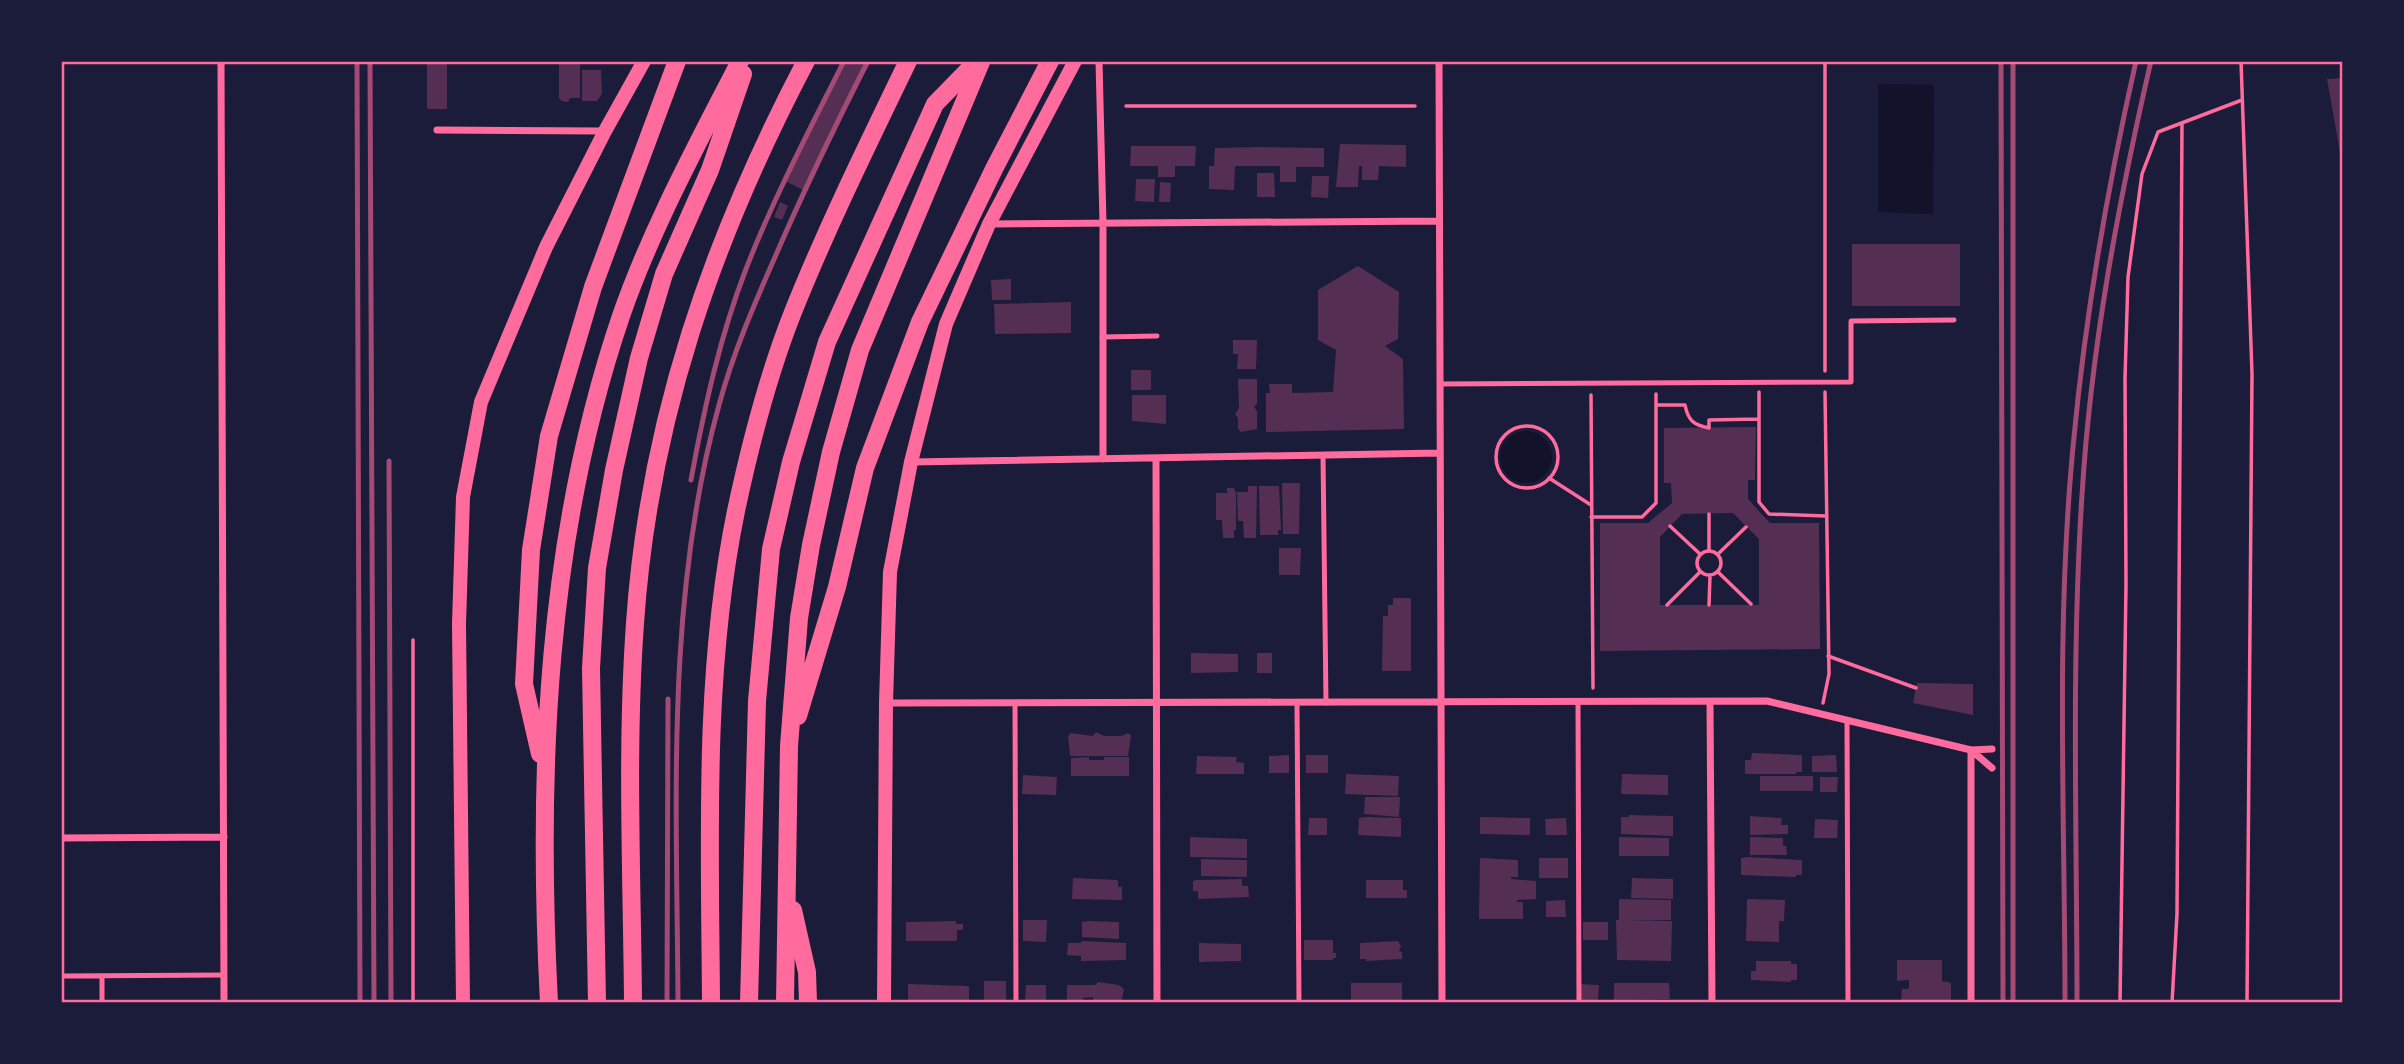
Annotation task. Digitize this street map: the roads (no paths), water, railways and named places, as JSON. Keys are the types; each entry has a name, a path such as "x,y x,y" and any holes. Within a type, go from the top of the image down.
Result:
{"highway":[{"path":"544,770 524,684 531,550 549,436 593,287 677,61"},
{"path":"549,1003 544,770 555,630 569,514 592,410 622,314 663,212 740,61"},
{"path":"597,1003 591,668 597,568 614,470 639,358 664,274 710,170 748,61"},
{"path":"633,1003 631,727 635,622 646,525 663,435 685,344 713,262 747,179 806,61"},
{"path":"710,1003 711,723 721,610 736,511 763,405 792,314 834,217 908,61"},
{"path":"785,1003 789,746 799,618 811,545 831,452 860,350 979,61"},
{"path":"749,1003 757,701 771,549 791,462 827,342 935,104 979,61"},
{"path":"789,746 837,587 865,468 920,322 1050,61"},
{"path":"787,881 807,972 808,1003"},
{"path":"536,1003 546,950"}],"main road":[{"path":"463,1003 459,624 463,497 481,402 546,247 644,61"},
{"path":"884,1003 886,703 890,572 912,462 946,324 989,223 1075,61"}],"street":[{"path":"221,61 224,1003"},
{"path":"1098,61 1103,459"},
{"path":"1439,61 1442,1003"},
{"path":"437,130 605,131"},
{"path":"989,223 1439,221"},
{"path":"912,462 1440,453"},
{"path":"1156,458 1157,1003"},
{"path":"886,703 1767,701 1972,750 1992,748"},
{"path":"1710,702 1712,1003"},
{"path":"1972,750 1992,768"},
{"path":"1971,1003 1972,750"},
{"path":"61,838 224,837"}],"lane":[{"path":"1440,384 1851,382 1851,321 1954,320"},
{"path":"1102,337 1157,336"},
{"path":"1323,455 1326,703"},
{"path":"1297,702 1298,1003"},
{"path":"1578,702 1579,1003"},
{"path":"1016,703 1016,1003"},
{"path":"1847,720 1848,1003"},
{"path":"61,976 224,975"},
{"path":"102,976 102,1003"}],"railway":[{"path":"357,61 360,1003"},
{"path":"370,61 374,1003"},
{"path":"691,480 714,373 737,294 780,189 844,61"},
{"path":"678,1003 678,702 682,627 702,478 719,405 744,330 797,207 868,61"},
{"path":"2001,61 2003,1003"},
{"path":"2013,61 2013,1003"},
{"path":"2065,1003 2062,720 2068,507 2079,389 2092,295 2107,201 2136,61"},
{"path":"2077,1003 2077,622 2086,440 2108,276 2151,61"},
{"path":"389,461 391,1003"},
{"path":"667,1003 668,699"}]}
